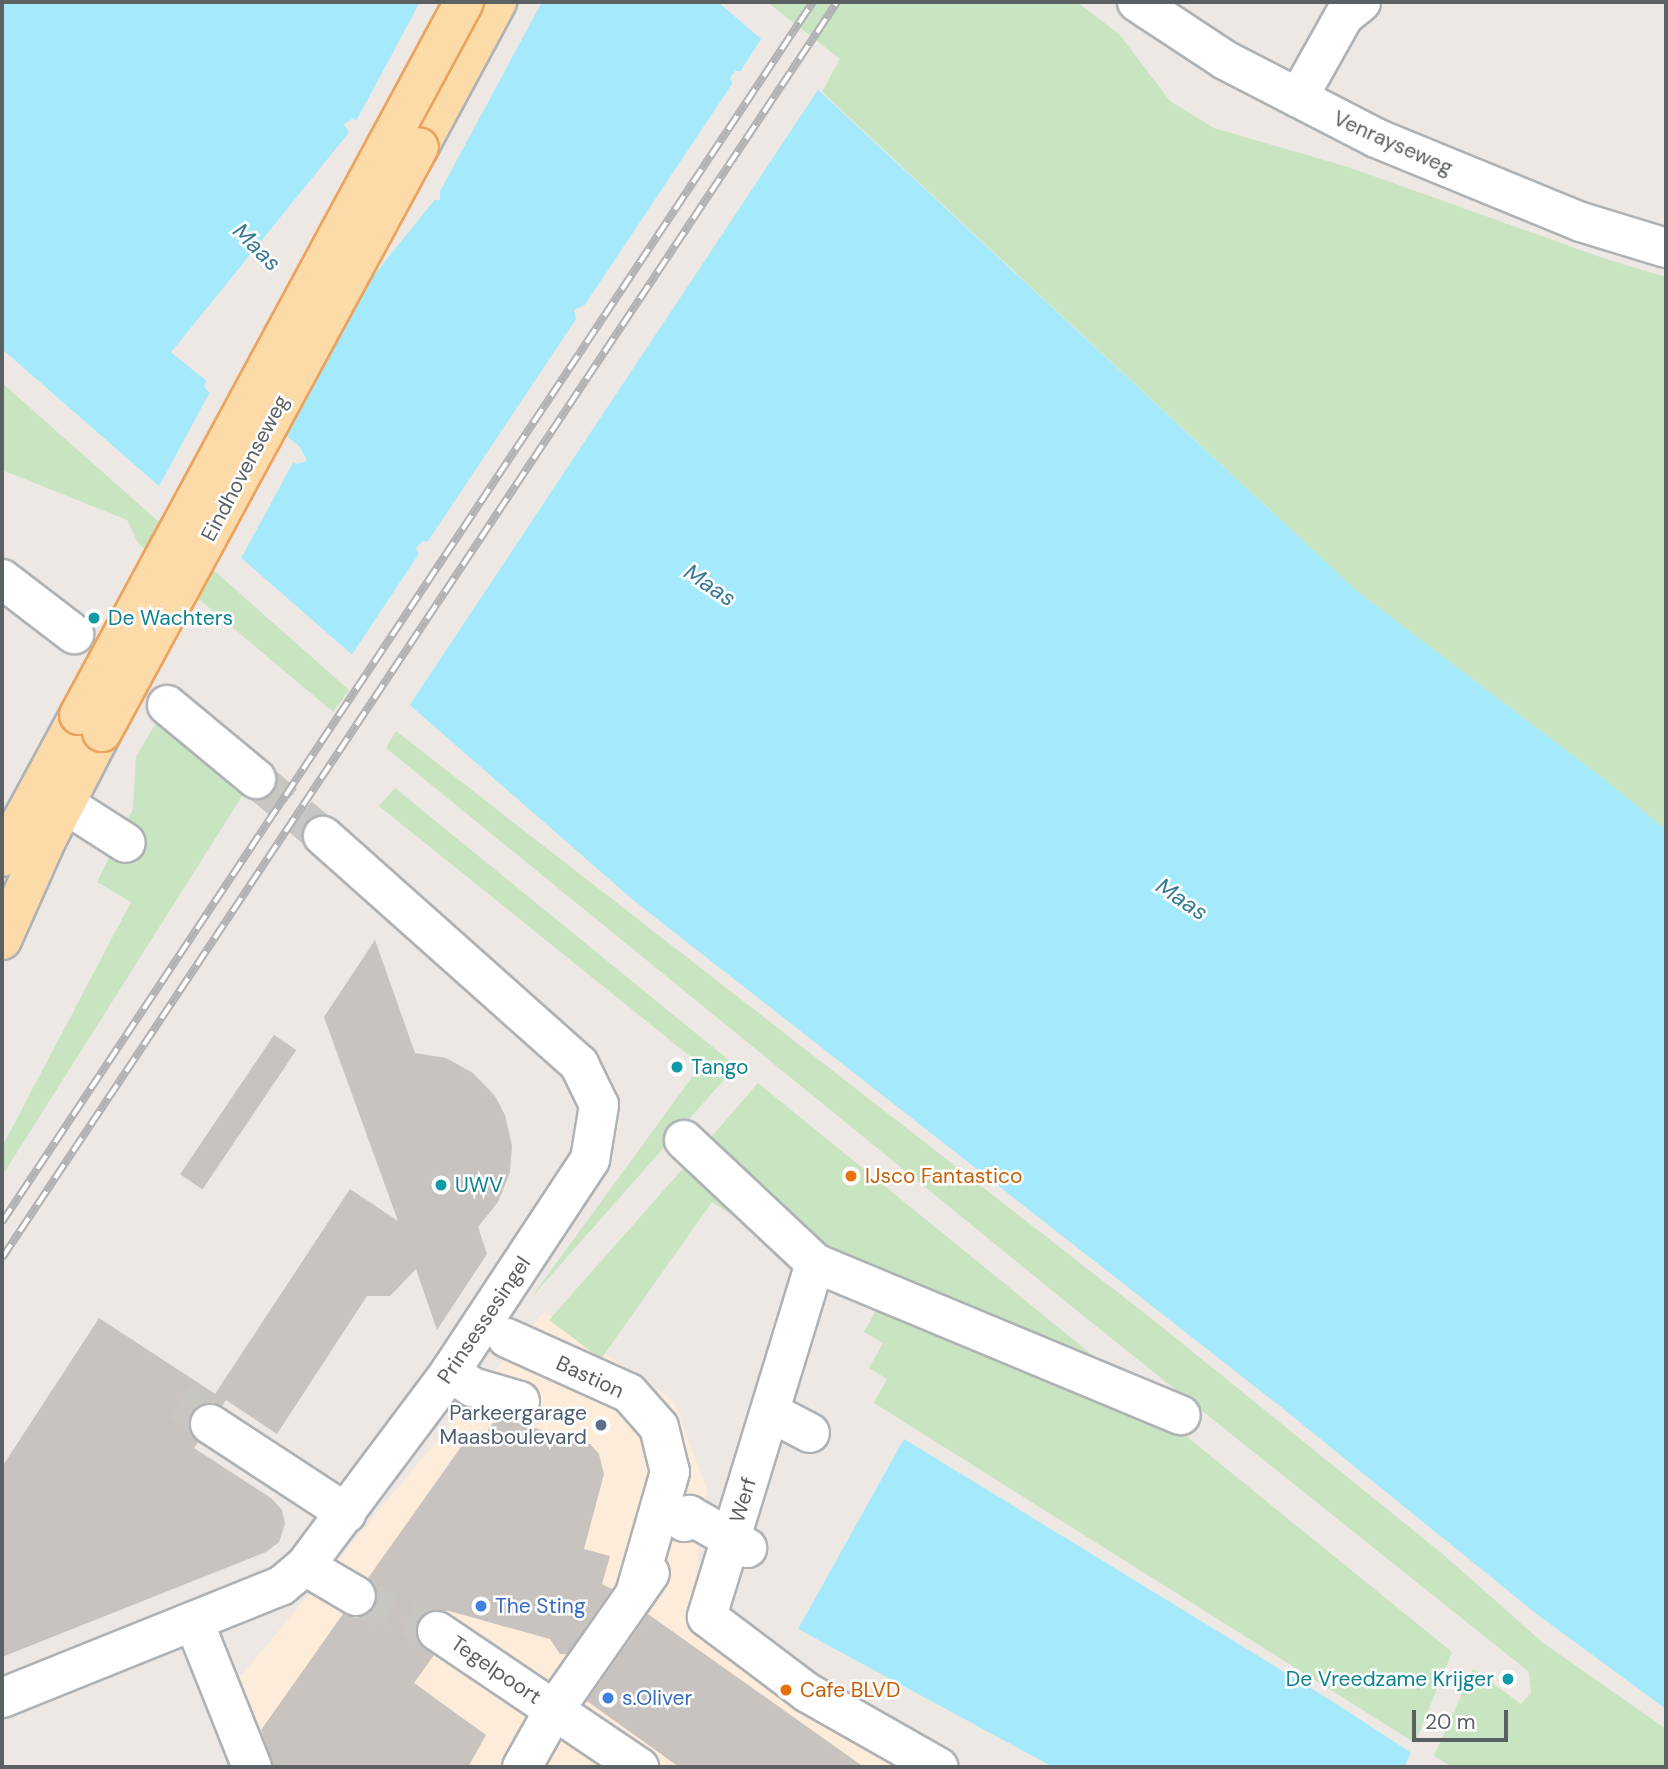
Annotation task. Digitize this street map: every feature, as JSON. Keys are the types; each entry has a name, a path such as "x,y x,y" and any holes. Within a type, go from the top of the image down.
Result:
{"main road":[{"name":"Eindhovenseweg","path":"2,940 65,804 90,723 464,2"},
{"name":"Eindhovenseweg","path":"2,857 90,723 497,2"}],"street":[{"name":"Venrayseweg","path":"1137,2 1225,60 1376,138 1558,213 1666,248"},
{"path":"1298,98 1343,16 1361,2"},
{"path":"7,595 74,634"},
{"path":"167,705 256,779"},
{"path":"65,804 126,843"},
{"name":"Prinsessesingel","path":"2,1698 281,1586 305,1566 450,1372 590,1160 599,1105 579,1064 323,836"},
{"path":"684,1140 815,1263 1181,1415"},
{"name":"Werf","path":"815,1263 770,1412 739,1544 707,1616 757,1655 814,1681 934,1765"},
{"name":"Bastion","path":"507,1338 629,1394 659,1427 670,1472 629,1587 522,1767"},
{"path":"450,1372 472,1387 520,1401"},
{"path":"770,1412 810,1433"},
{"path":"210,1424 346,1513"},
{"path":"684,1522 689,1515 739,1544"},
{"name":"Bastion","path":"629,1587 663,1556"},
{"path":"305,1566 356,1596"},
{"path":"194,1622 252,1767"},
{"name":"Tegelpoort","path":"437,1631 639,1767"},
{"name":"Werf","path":"814,1681 862,1753"},
{"name":"Werf","path":"885,1706 934,1765"}],"shaded area":[{"path":"544,1312 674,1401 707,1490 689,1624 941,1767 255,1767 210,1713"}],"green space":[{"path":"767,2 1077,2 1119,34 1170,101 1214,128 1348,167 1606,259 1666,277 1666,830 1604,779 1358,592 822,92 840,59"},
{"path":"2,383 349,690 333,712 193,594 138,543 127,520 2,470"},
{"path":"157,721 244,793 2,1176 2,1147 131,902 97,882 133,809 136,757"},
{"path":"396,731 1157,1323 1445,1556 1542,1642 1666,1729 1666,1767 1452,1767 1434,1756 1473,1669 1521,1704 1531,1693 1529,1672 1081,1314 386,748"},
{"path":"395,788 736,1066 530,1299 701,1065 379,806"},
{"path":"758,1083 1128,1384 890,1283 796,1228 706,1143"},
{"path":"687,1164 780,1246 712,1202 601,1359 549,1320"},
{"path":"881,1301 1181,1432 1452,1652 1415,1743 874,1403 887,1379 869,1368 883,1343 864,1332"}],"water":[{"name":"Maas","path":"2,2 718,2 797,70 1358,592 1604,779 1666,830 1666,1709 1538,1615 1281,1407 633,900 2,349","holes":["735,71 740,71 795,115 786,127 734,88 730,78","353,118 440,189 440,200 432,200 350,134 344,124","585,305 636,351 632,362 623,361 577,323 574,310","208,378 217,379 300,447 307,461 297,464 291,460 210,394 204,386","422,541 431,542 481,587 472,597 421,560 416,548"]},
{"path":"904,1439 1338,1705 1433,1767 1053,1767 798,1629"}],"pier":[{"path":"420,2 542,2 438,195 434,188 355,123"},
{"path":"763,36 820,87 407,709 349,659 420,552 467,592 474,593 477,590 475,583 434,547 426,544 578,316 625,357 633,356 632,350 594,315 582,309 734,81 781,123 787,123 792,117 790,112 738,75"},
{"path":"351,130 436,199 256,421 171,352"},
{"path":"211,390 295,459 239,562 157,490"},
{"path":"1412,1749 1434,1764 1433,1767 1405,1767"}],"building":[{"path":"375,940 415,1053 446,1058 473,1073 495,1096 505,1115 512,1146 510,1172 498,1202 478,1227 487,1254 437,1330 416,1269 390,1296 367,1296 277,1434 226,1400 222,1406 212,1402 201,1404 192,1411 188,1423 191,1434 198,1442 194,1448 271,1498 282,1510 285,1524 279,1542 266,1552 2,1657 2,1467 99,1318 215,1394 350,1189 398,1221 324,1017"},
{"path":"274,1035 296,1050 202,1189 180,1174"},
{"path":"497,1417 590,1444 599,1454 604,1474 584,1549 610,1556 602,1584 612,1589 567,1654 560,1654 550,1639 449,1611 428,1611 419,1618 415,1629 417,1640 434,1655 414,1683 486,1735 468,1767 273,1767 261,1730 343,1614 357,1618 374,1608 378,1595 368,1578 466,1440 476,1447"},
{"path":"648,1614 864,1767 679,1767 587,1701"}],"tunnel":[{"path":"256,779 323,836"},
{"path":"179,1403 210,1424"},
{"path":"356,1596 437,1631"}],"railway":[{"path":"2,1222 813,2"},
{"path":"2,1258 837,2"}],"place":[{"name":"De Wachters","path":"94,618"},
{"name":"Tango","path":"677,1067"},
{"name":"IJsco Fantastico","path":"851,1176"},
{"name":"UWV","path":"441,1185"},
{"name":"Parkeergarage Maasboulevard","path":"601,1425"},
{"name":"The Sting","path":"481,1606"},
{"name":"De Vreedzame Krijger","path":"1508,1679"},
{"name":"Cafe BLVD","path":"786,1690"},
{"name":"s.Oliver","path":"608,1698"}]}
